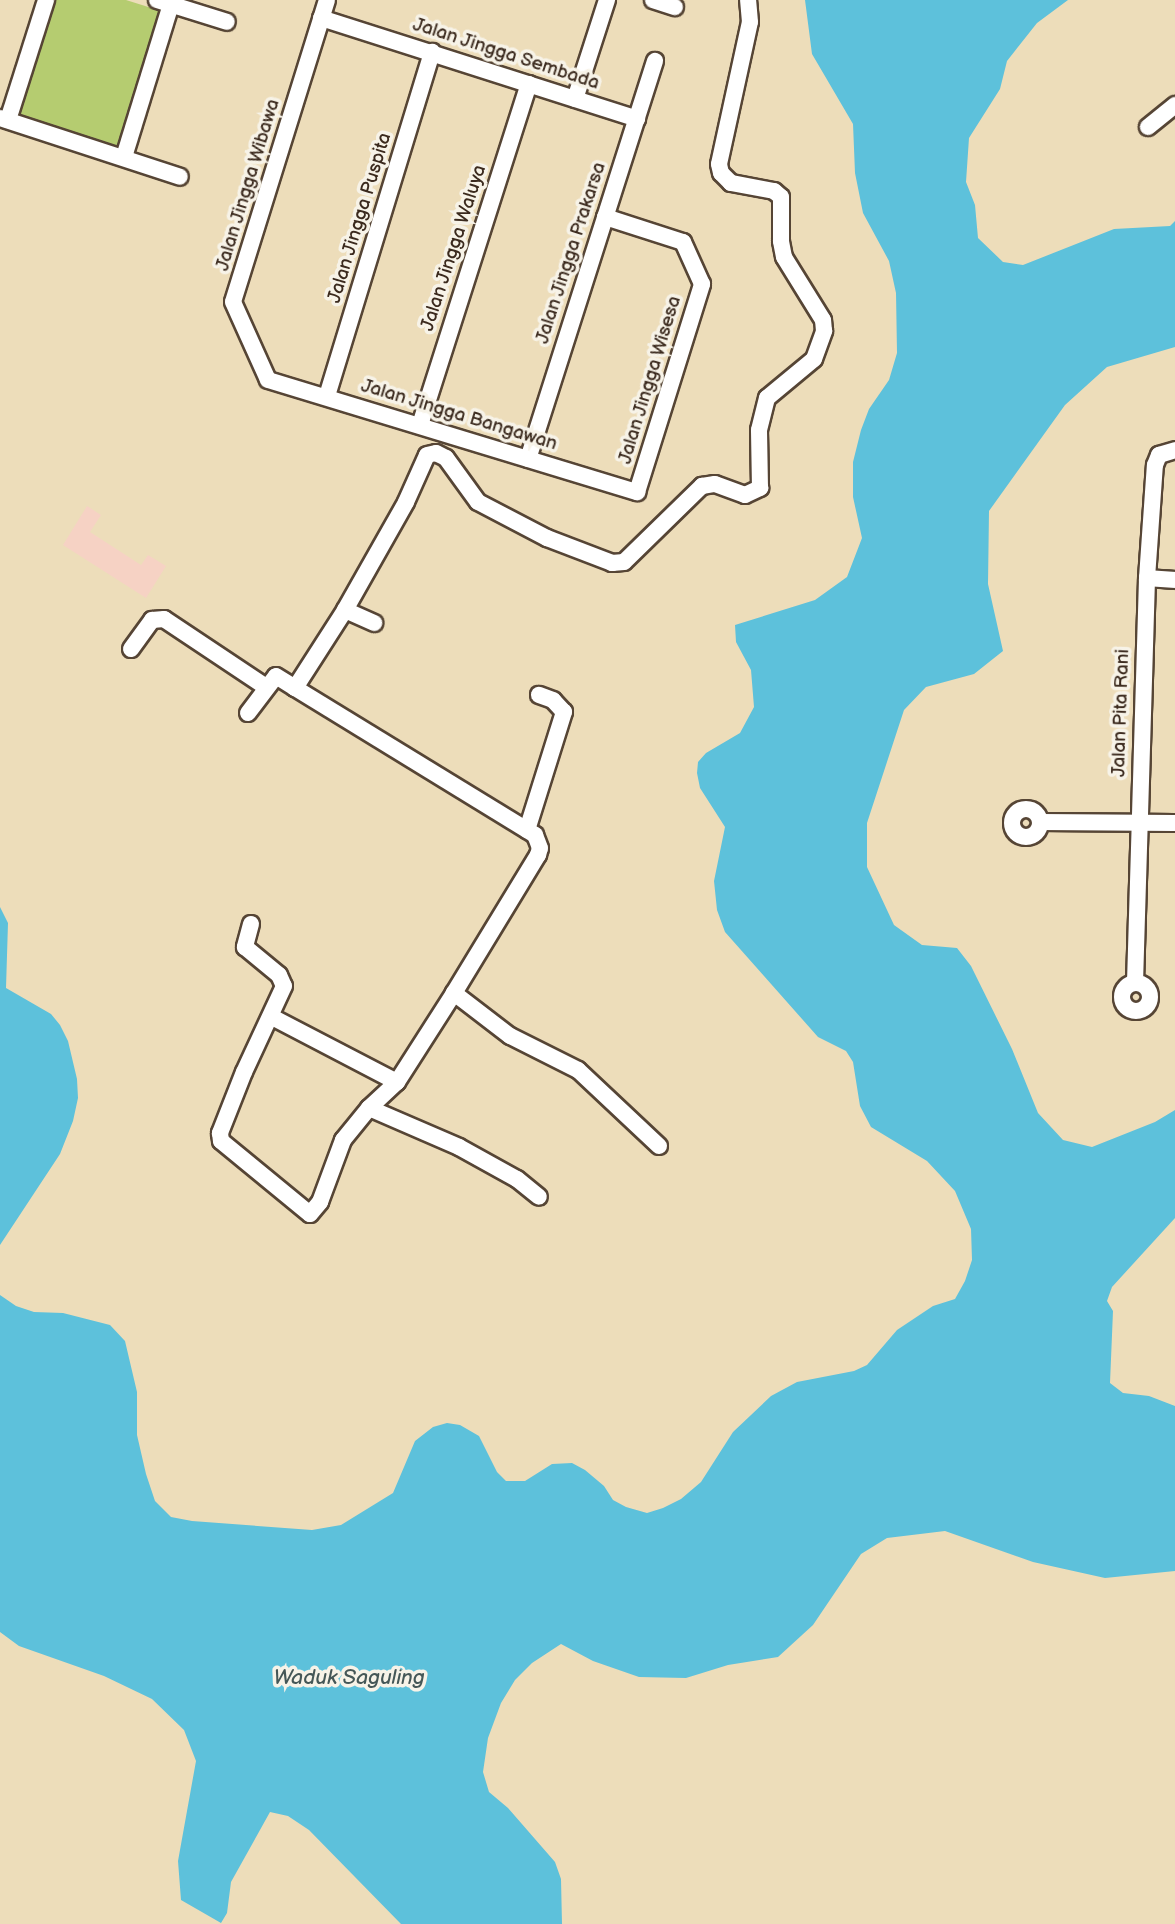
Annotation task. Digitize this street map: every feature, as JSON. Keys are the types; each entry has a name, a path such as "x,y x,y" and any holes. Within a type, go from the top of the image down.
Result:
{"street":[{"path":"46,0 4,119 180,177"},
{"name":"Jalan Jingga Wibawa","path":"268,380 233,302 327,0"},
{"path":"575,99 607,0"},
{"path":"653,0 675,7"},
{"path":"295,688 345,610 407,502 423,460 432,454 446,458 478,502 547,538 612,563 624,562 702,486 715,484 745,495 760,488 759,430 766,398 814,359 824,331 823,320 784,257 780,241 781,197 774,191 731,183 721,173 719,164 750,22 748,0"},
{"path":"124,157 164,2 227,22"},
{"name":"Jalan Jingga Sembada","path":"321,18 637,119"},
{"name":"Jalan Jingga Puspita","path":"327,396 432,52"},
{"name":"Jalan Jingga Prakarsa","path":"528,459 656,61"},
{"name":"Jalan Jingga Waluya","path":"420,425 529,84"},
{"path":"1149,127 1175,105"},
{"name":"Jalan Jingga Wisesa","path":"605,217 683,242 702,284 637,492"},
{"name":"Jalan Jingga Bangawan","path":"268,380 637,492"},
{"name":"Jalan Pita Rani","path":"1135,983 1147,578 1155,465 1159,455 1171,450"},
{"path":"1147,578 1175,580"},
{"path":"345,610 374,623"},
{"path":"131,649 152,620 164,618 266,687"},
{"path":"248,713 277,676 527,830 539,843 538,855 397,1082 352,1125 320,1202 310,1214 231,1152 221,1141 220,1133 244,1072 272,1017 283,980 245,947 251,924"},
{"path":"527,830 564,712 553,700 539,695"},
{"path":"1040,822 1175,823"},
{"path":"454,992 510,1036 578,1070 659,1146"},
{"path":"272,1017 397,1082"},
{"path":"369,1108 483,1159 539,1197"}],"shaded area":[{"path":"87,506 101,515 90,532 141,565 148,555 166,566 146,598 63,545"}],"green space":[{"path":"53,0 126,0 161,11 119,150 17,120"}],"water":[{"name":"Waduk Saguling","path":"805,0 1068,0 1037,23 1007,61 1000,89 969,138 966,182 975,205 978,238 1003,262 1023,265 1114,229 1170,226 1175,221 1175,347 1107,367 1065,405 989,511 988,584 1003,651 974,674 926,687 904,710 867,823 867,867 894,925 922,945 957,948 971,966 1012,1049 1038,1113 1063,1140 1092,1147 1155,1122 1175,1110 1175,1218 1112,1287 1107,1301 1113,1311 1110,1383 1123,1393 1149,1396 1175,1406 1175,1571 1105,1578 1033,1562 945,1531 887,1538 861,1554 813,1625 778,1657 728,1665 686,1678 639,1677 593,1661 561,1644 532,1663 515,1680 501,1703 488,1738 483,1772 489,1792 508,1808 555,1862 561,1879 562,1924 401,1924 309,1830 288,1816 270,1812 231,1882 227,1913 221,1923 181,1900 178,1861 196,1761 184,1730 152,1699 104,1676 19,1646 0,1632 0,1295 16,1306 34,1312 63,1313 110,1325 125,1341 137,1392 137,1435 146,1474 155,1501 171,1517 312,1530 341,1525 393,1493 415,1441 433,1427 447,1423 460,1425 479,1436 497,1472 506,1481 525,1481 552,1464 572,1463 604,1486 613,1500 626,1507 647,1513 663,1508 681,1499 701,1482 733,1432 771,1396 797,1382 854,1371 867,1365 897,1330 933,1306 955,1299 972,1260 971,1229 955,1191 927,1161 871,1127 860,1106 853,1062 846,1051 818,1037 725,932 717,910 714,881 725,827 700,788 697,773 698,762 706,753 740,733 754,707 751,670 736,642 735,625 815,600 847,577 862,538 853,497 853,462 869,409 889,380 897,353 896,293 889,261 863,213 855,173 853,124 812,54"},
{"path":"0,907 8,923 6,988 51,1014 60,1025 68,1041 77,1079 78,1098 73,1121 60,1154 0,1245"}]}
